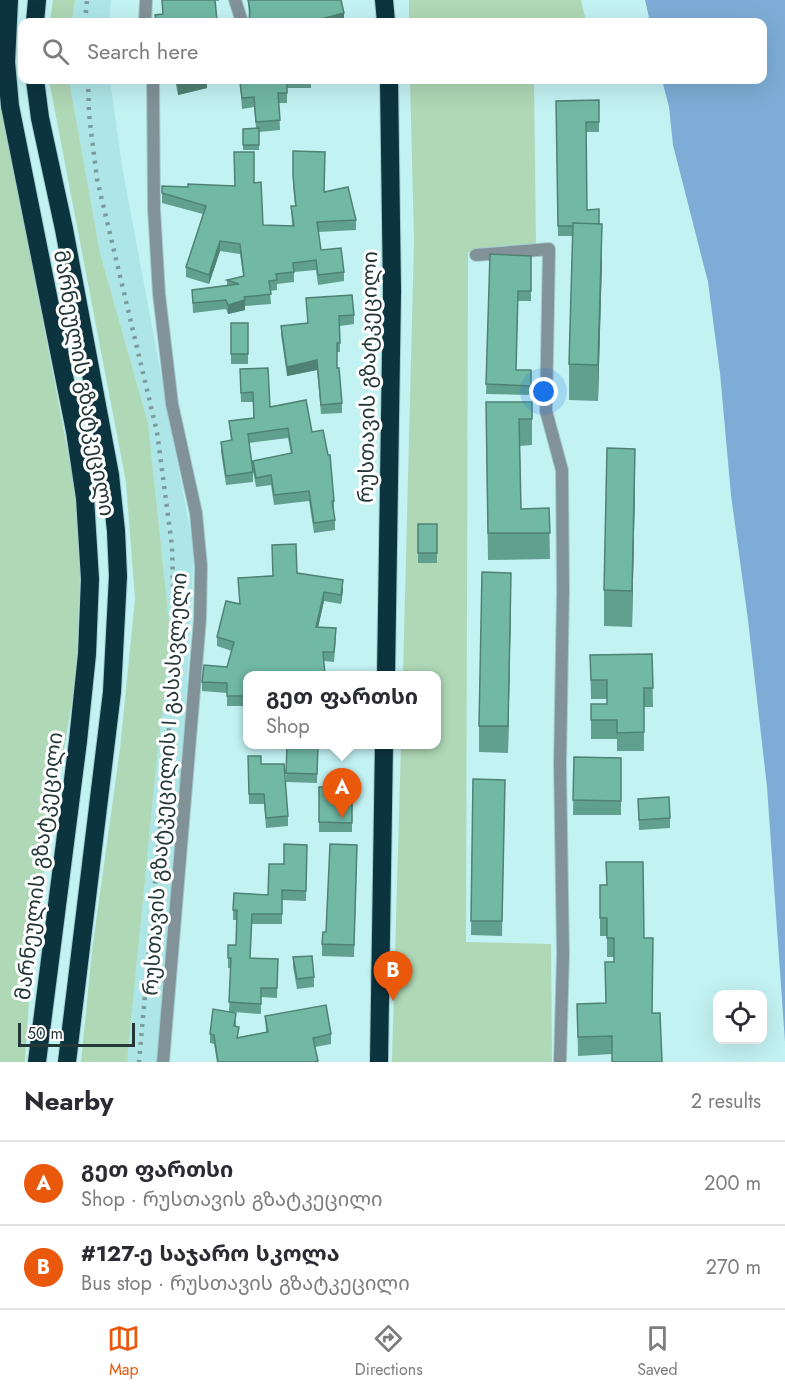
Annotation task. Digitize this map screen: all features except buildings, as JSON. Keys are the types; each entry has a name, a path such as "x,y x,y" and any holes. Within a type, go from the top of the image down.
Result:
{"highway":[{"name":"მარნეულის გზატკეცილი","path":"9,0 6,62 10,106 75,431 86,498 90,579 87,654 78,741 37,1062"},
{"path":"35,18 37,0"},
{"path":"384,0 386,18"},
{"name":"მარნეულის გზატკეცილი","path":"36,84 40,118 68,251 110,476 118,576 112,692 67,1062"},
{"name":"რუსთავის გზატკეცილი","path":"386,671 392,291 389,84"},
{"path":"379,1062 384,749"}],"street":[{"path":"145,18 146,0"},
{"path":"235,0 241,18"},
{"name":"რუსთავის გზატკეცილის I გასასვლელი","path":"153,84 154,209 159,294 172,404 196,513 201,566 198,643 163,1062"},
{"path":"476,255 549,249 546,411 561,470 563,590 560,765 563,955 560,1062"}],"shaded area":[{"path":"75,0 111,0 109,18 73,18"},
{"path":"645,0 785,0 785,1042 767,787 731,495 720,373 708,282 673,145 669,107 663,84 767,84 767,18 649,18"},
{"path":"70,84 111,84 122,166 194,551 167,1062 127,1062 171,639 148,423 100,253"}],"green space":[{"path":"53,0 75,0 73,18 51,18"},
{"path":"409,0 581,0 585,18 409,18"},
{"path":"50,84 70,84 100,253 148,423 171,640 127,1062 81,1062 92,951 120,749 135,599 126,482"},
{"path":"410,84 534,84 536,252 468,252 466,942 551,944 552,1062 392,1062 401,749 441,749 441,671 403,671 414,241"},
{"path":"0,97 82,526 76,677 33,939 25,1062 0,1062"}],"railway":[{"path":"85,18 87,0"},
{"path":"88,84 89,114 97,179 157,432 172,546 175,662 139,1062"}],"place":[{"name":"გეთ ფართსი","path":"342,818"},
{"name":"#127-ე საჯარო სკოლა","path":"393,1001"}]}
